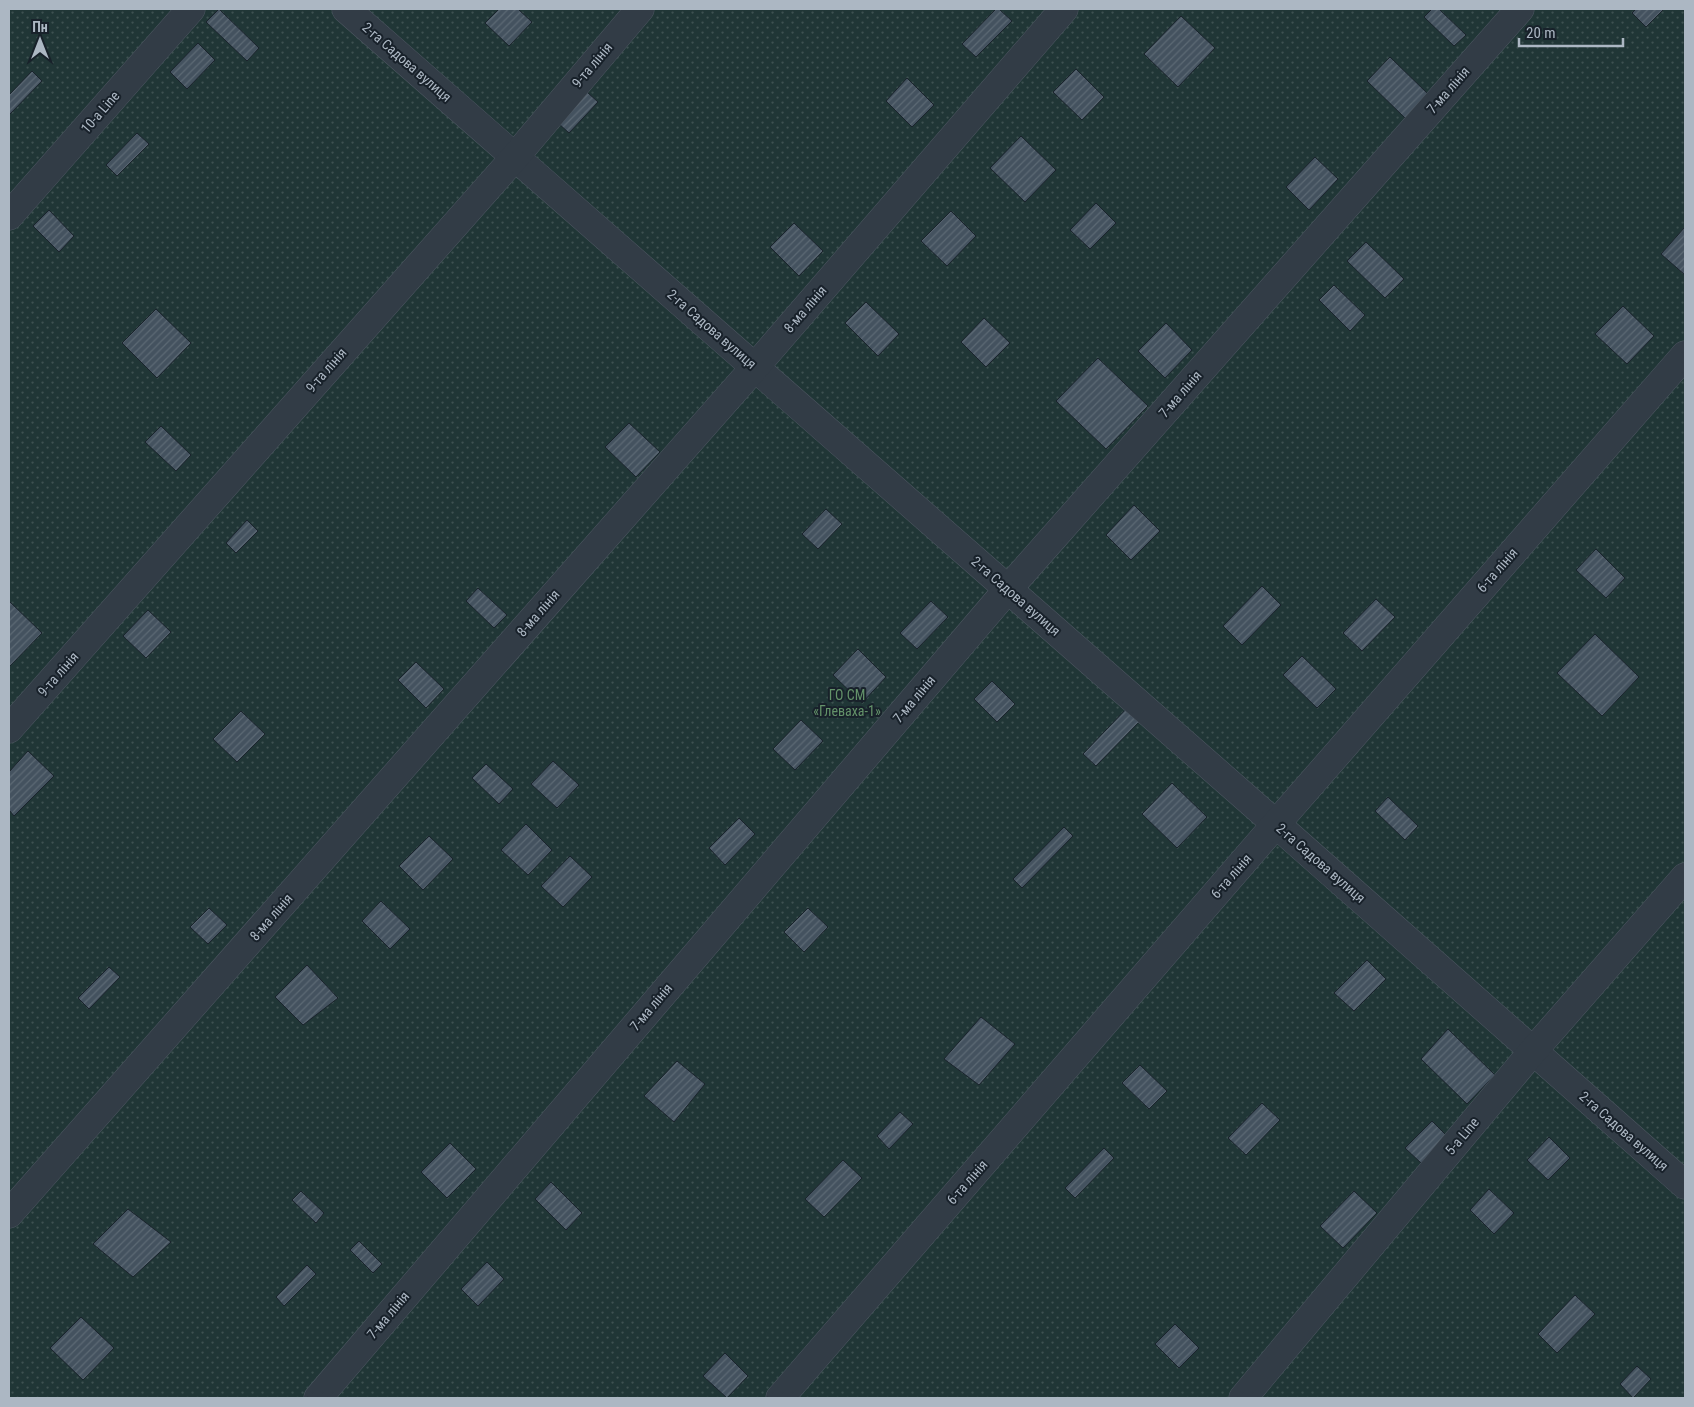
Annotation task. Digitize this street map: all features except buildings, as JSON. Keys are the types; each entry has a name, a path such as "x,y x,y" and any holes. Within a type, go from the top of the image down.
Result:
{"street":[{"name":"10-a Line","path":"9,216 191,9"},
{"name":"2-га Садова вулиця","path":"346,9 1276,824 1685,1186"},
{"name":"9-та лінія","path":"9,729 515,157 640,9"},
{"name":"8-ма лінія","path":"9,1214 755,367 1064,9"},
{"name":"7-ма лінія","path":"318,1398 1008,589 1520,9"},
{"name":"6-та лінія","path":"780,1398 1276,824 1685,355"},
{"name":"5-a Line","path":"1243,1398 1533,1051 1685,877"}],"green space":[{"name":"ГО СМ «Глеваха-1»","path":"9,9 1685,9 1685,1398 9,1398"}]}
